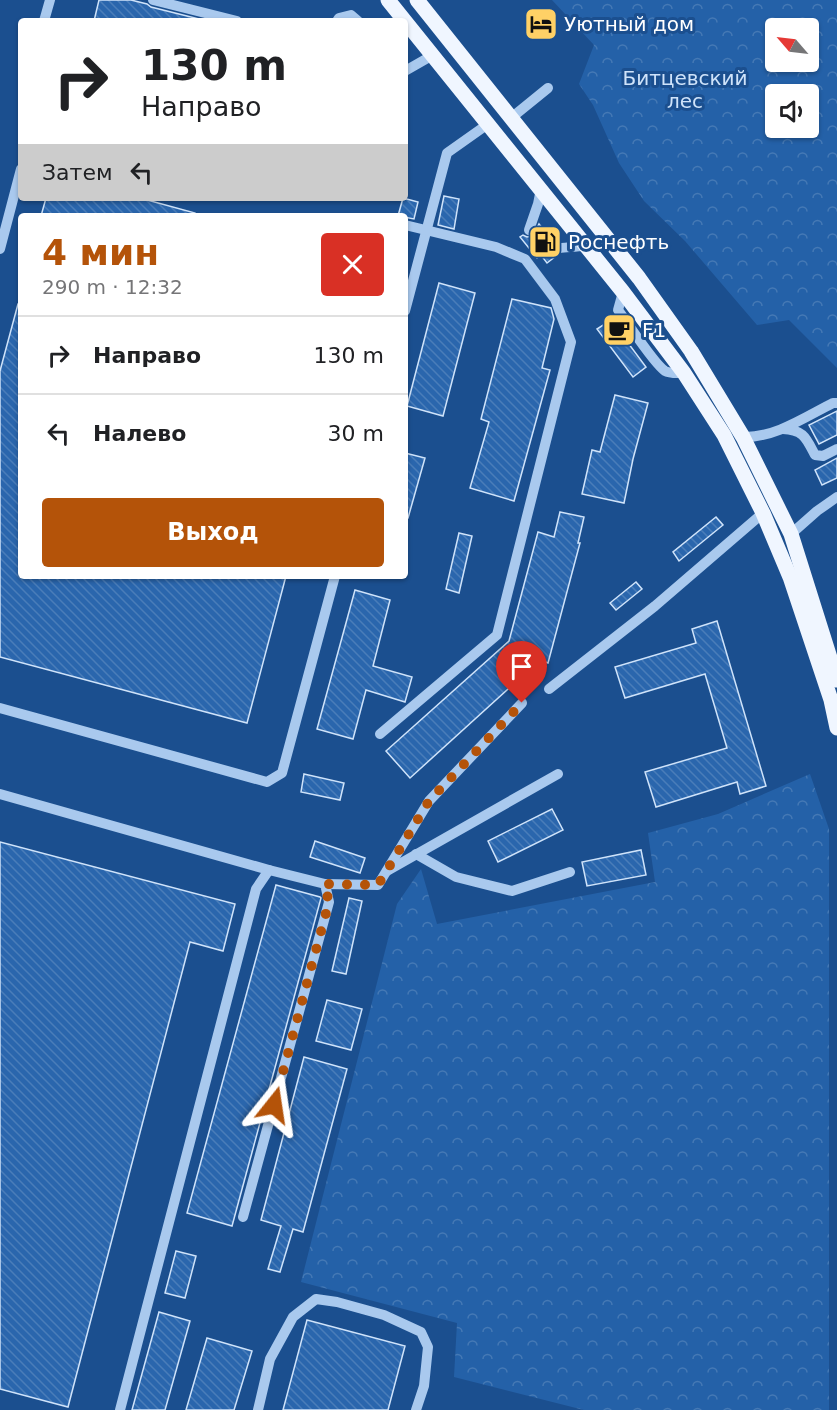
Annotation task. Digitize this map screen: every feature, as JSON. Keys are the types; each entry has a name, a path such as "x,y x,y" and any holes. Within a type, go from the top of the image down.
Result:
{"main road":[{"path":"388,0 402,18"},
{"path":"417,0 646,287 691,351 743,437 791,534 837,680"},
{"path":"408,25 623,292 684,373 724,435 763,513 790,577 831,700 837,728"}],"lane":[{"path":"45,18 50,0"},
{"path":"153,0 225,18"},
{"path":"339,18 351,15 354,18"},
{"path":"408,69 433,56"},
{"path":"511,118 548,88"},
{"path":"408,300 447,153 488,124"},
{"path":"0,249 18,180"},
{"path":"529,230 541,189"},
{"path":"380,734 497,635 572,342 555,299 525,259 496,247 408,226"},
{"path":"550,248 586,246"},
{"path":"743,437 757,437 781,429 837,403"},
{"path":"781,429 795,430 804,435 815,455 824,456 837,449"},
{"path":"791,534 837,497"},
{"path":"549,689 655,606 763,513"},
{"path":"0,708 267,782 282,773 334,579"},
{"path":"0,794 324,884 378,885 429,801 522,703"},
{"path":"387,871 558,774"},
{"path":"416,854 456,877 512,891 570,872"},
{"path":"120,1410 256,889 269,870"},
{"path":"243,1218 329,902 324,884"},
{"path":"258,1410 270,1359 293,1317 316,1299 337,1302 384,1315 421,1332 428,1347 424,1386 416,1410"}],"green space":[{"name":"Битцевский лес","path":"552,0 837,0 837,368 789,320 757,325 685,241 644,201 619,163 593,105 579,84 594,45"},
{"path":"810,774 829,829 829,1410 584,1410 454,1377 457,1323 301,1282 397,904 421,869 437,924 655,882 648,833 718,814"}],"building":[{"path":"99,0 131,0 195,18 95,18"},
{"path":"444,196 459,199 454,229 438,225"},
{"path":"408,199 418,202 414,219 408,218 408,213 399,213 402,201"},
{"path":"45,201 151,201 195,213 42,213"},
{"path":"539,224 552,241 544,244 544,252 556,256 547,263 541,255 537,258 520,237 533,236"},
{"path":"439,283 475,293 443,416 408,406"},
{"path":"512,299 551,308 554,319 542,368 550,370 514,501 470,488 489,422 481,419"},
{"path":"18,304 18,579 285,579 247,723 0,657 0,371"},
{"path":"611,320 646,367 633,377 597,329"},
{"path":"615,395 648,403 624,503 582,494 592,450 600,452"},
{"path":"837,411 837,435 819,444 809,425"},
{"path":"408,454 425,458 408,518"},
{"path":"837,458 837,478 822,485 815,470"},
{"path":"560,512 584,517 578,543 580,543 548,663 540,660 410,778 386,751 509,641 538,532 554,537"},
{"path":"716,517 723,525 679,561 673,552"},
{"path":"459,533 472,536 459,593 446,589"},
{"path":"636,582 642,589 616,610 610,603"},
{"path":"355,590 390,600 373,666 412,677 405,702 366,690 353,739 317,729"},
{"path":"717,621 766,786 740,794 737,782 656,807 645,772 727,748 705,674 625,698 615,667 696,643 692,629"},
{"path":"304,774 344,783 340,800 301,792"},
{"path":"552,809 563,830 498,862 488,841"},
{"path":"315,841 365,858 360,873 310,857"},
{"path":"0,842 235,904 223,951 190,942 68,1407 0,1389"},
{"path":"641,850 646,875 587,886 582,862"},
{"path":"276,885 321,898 232,1226 187,1213"},
{"path":"349,898 362,901 346,974 332,971"},
{"path":"327,1000 362,1009 351,1050 316,1041"},
{"path":"304,1057 347,1069 303,1232 293,1229 280,1272 268,1269 281,1226 261,1220"},
{"path":"176,1251 196,1256 185,1298 165,1293"},
{"path":"159,1312 190,1321 165,1410 132,1410"},
{"path":"307,1320 405,1346 388,1410 283,1410"},
{"path":"207,1338 252,1351 234,1410 186,1410"}],"tunnel":[{"path":"529,230 550,248"}],"place":[{"name":"Уютный дом","path":"541,24"},
{"name":"Роснефть","path":"545,242"},
{"name":"F1","path":"619,330"}],"route":[{"path":"274,1105 329,902 324,884 378,885 429,801 522,703"}]}
